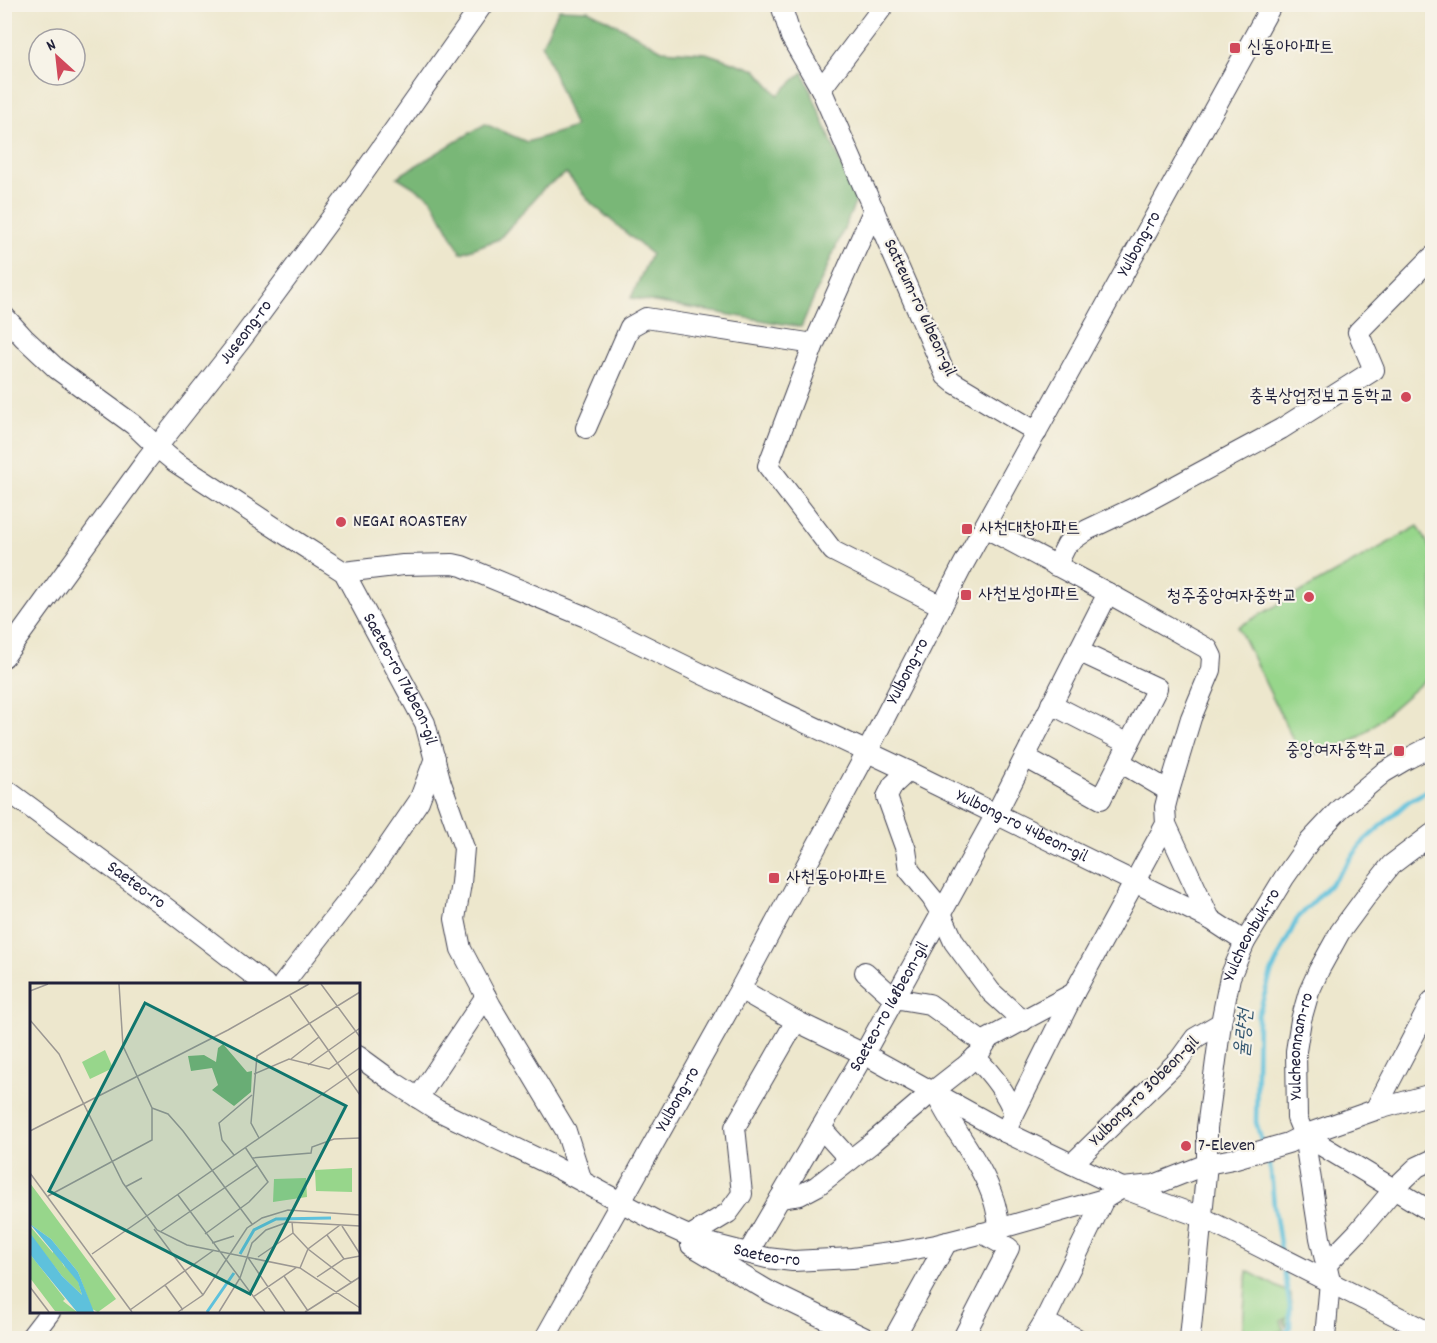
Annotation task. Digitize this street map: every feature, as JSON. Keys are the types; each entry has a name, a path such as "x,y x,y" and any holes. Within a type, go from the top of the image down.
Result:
{"street":[{"name":"Juseong-ro","path":"4,657 346,198 483,4"},
{"name":"Satteum-ro 61beon-gil","path":"782,4 791,38 821,88 946,376 1037,432"},
{"path":"821,88 885,4"},
{"name":"Yulbong-ro","path":"545,1338 740,989 984,528 1272,4"},
{"name":"Satteum-ro 61beon-gil","path":"874,209 814,344 768,466 833,551 942,606"},
{"path":"1056,566 1067,544 1087,530 1140,505 1281,429 1374,370 1358,332 1432,257"},
{"name":"Saeteo-ro 176beon-gil","path":"4,316 57,369 134,425 175,462 344,572 425,723 441,783 464,848 455,919 461,949 486,996 566,1131 582,1181"},
{"path":"586,428 630,327 646,318 814,344"},
{"path":"984,528 1208,649 1212,657 1211,670 1191,718 1165,807 1166,824 1210,919"},
{"name":"Yulbong-ro 44beon-gil","path":"344,572 403,565 453,564 462,566 586,617 909,771 1210,919 1245,942"},
{"name":"Saeteo-ro 168beon-gil","path":"748,1253 864,1054 996,814 1108,593"},
{"path":"1025,757 1101,799 1157,688 1078,651"},
{"path":"1052,704 1129,744"},
{"name":"Yulcheonbuk-ro","path":"1190,1338 1207,1164 1207,1128 1221,1023 1230,977 1245,942 1284,878 1310,841 1340,809 1383,773 1432,746"},
{"path":"284,983 369,874 419,801 435,758"},
{"path":"1120,762 1169,791"},
{"path":"909,771 893,785 887,797 906,850 909,870 932,898 960,951 992,992 1023,1021"},
{"name":"Saeteo-ro","path":"4,788 264,983"},
{"path":"1005,1132 1074,993 1166,824"},
{"name":"Yulcheonnam-ro","path":"1325,1338 1328,1273 1296,1139 1296,1051 1301,1020 1319,970 1340,932 1391,865 1432,834"},
{"path":"865,972 894,998 929,1004 980,1051 985,1067 1009,1100 1014,1113"},
{"name":"Yulbong-ro 30beon-gil","path":"740,989 1005,1132 1122,1188 1201,1217 1305,1269 1328,1273 1432,1334"},
{"path":"780,1198 800,1195 817,1186 934,1093 980,1051 988,1039 1074,993"},
{"path":"418,1098 486,996"},
{"path":"1375,1110 1432,1001"},
{"path":"690,1236 728,1213 742,1194 735,1127 796,1021"},
{"name":"Yulbong-ro 30beon-gil","path":"1072,1164 1179,1060 1195,1038 1221,1023"},
{"name":"Saeteo-ro","path":"360,1057 437,1110 700,1241 793,1261 852,1258 898,1252 991,1231 1104,1199 1122,1188 1154,1185 1207,1164 1233,1159 1375,1110 1432,1094"},
{"path":"934,1093 983,1175 994,1201 991,1231 1009,1248 963,1338"},
{"path":"821,1128 850,1160"},
{"path":"1296,1139 1394,1189 1432,1212"},
{"path":"1328,1273 1357,1233 1394,1189 1417,1167 1432,1160"},
{"path":"1076,1338 1039,1330 1104,1199"},
{"path":"643,1214 698,1250 770,1292 865,1338"},
{"path":"894,1338 946,1242"},
{"path":"770,1292 762,1279 763,1272 766,1268 785,1260"},
{"path":"30,1338 49,1313"}],"green space":[{"path":"559,9 588,10 662,50 706,53 756,70 778,95 803,72 856,201 801,327 631,298 651,254 592,204 566,173 544,188 499,239 461,253 431,198 397,177 485,124 527,142 575,127 542,44"},
{"path":"1418,526 1432,551 1432,674 1361,736 1331,751 1301,756 1238,627"},
{"path":"1247,1271 1291,1294 1289,1321 1286,1326 1284,1323 1286,1318 1281,1321 1284,1330 1275,1333 1271,1338 1242,1338"}],"waterway":[{"name":"율량천","path":"1263,1146 1256,1122 1258,1016 1271,973 1297,919 1336,878 1364,841 1409,801 1432,788"},
{"name":"율량천","path":"1266,1154 1271,1172 1281,1250"},
{"name":"율량천","path":"1279,1338 1290,1327 1290,1307 1283,1264"}],"place":[{"name":"신동아아파트","path":"1235,48"},
{"name":"충북상업정보고등학교","path":"1406,397"},
{"name":"NEGAI ROASTERY","path":"341,522"},
{"name":"사천대창아파트","path":"967,529"},
{"name":"사천보성아파트","path":"966,595"},
{"name":"청주중앙여자중학교","path":"1309,597"},
{"name":"중앙여자중학교","path":"1399,751"},
{"name":"사천동아아파트","path":"774,878"},
{"name":"7-Eleven","path":"1186,1146"}]}
